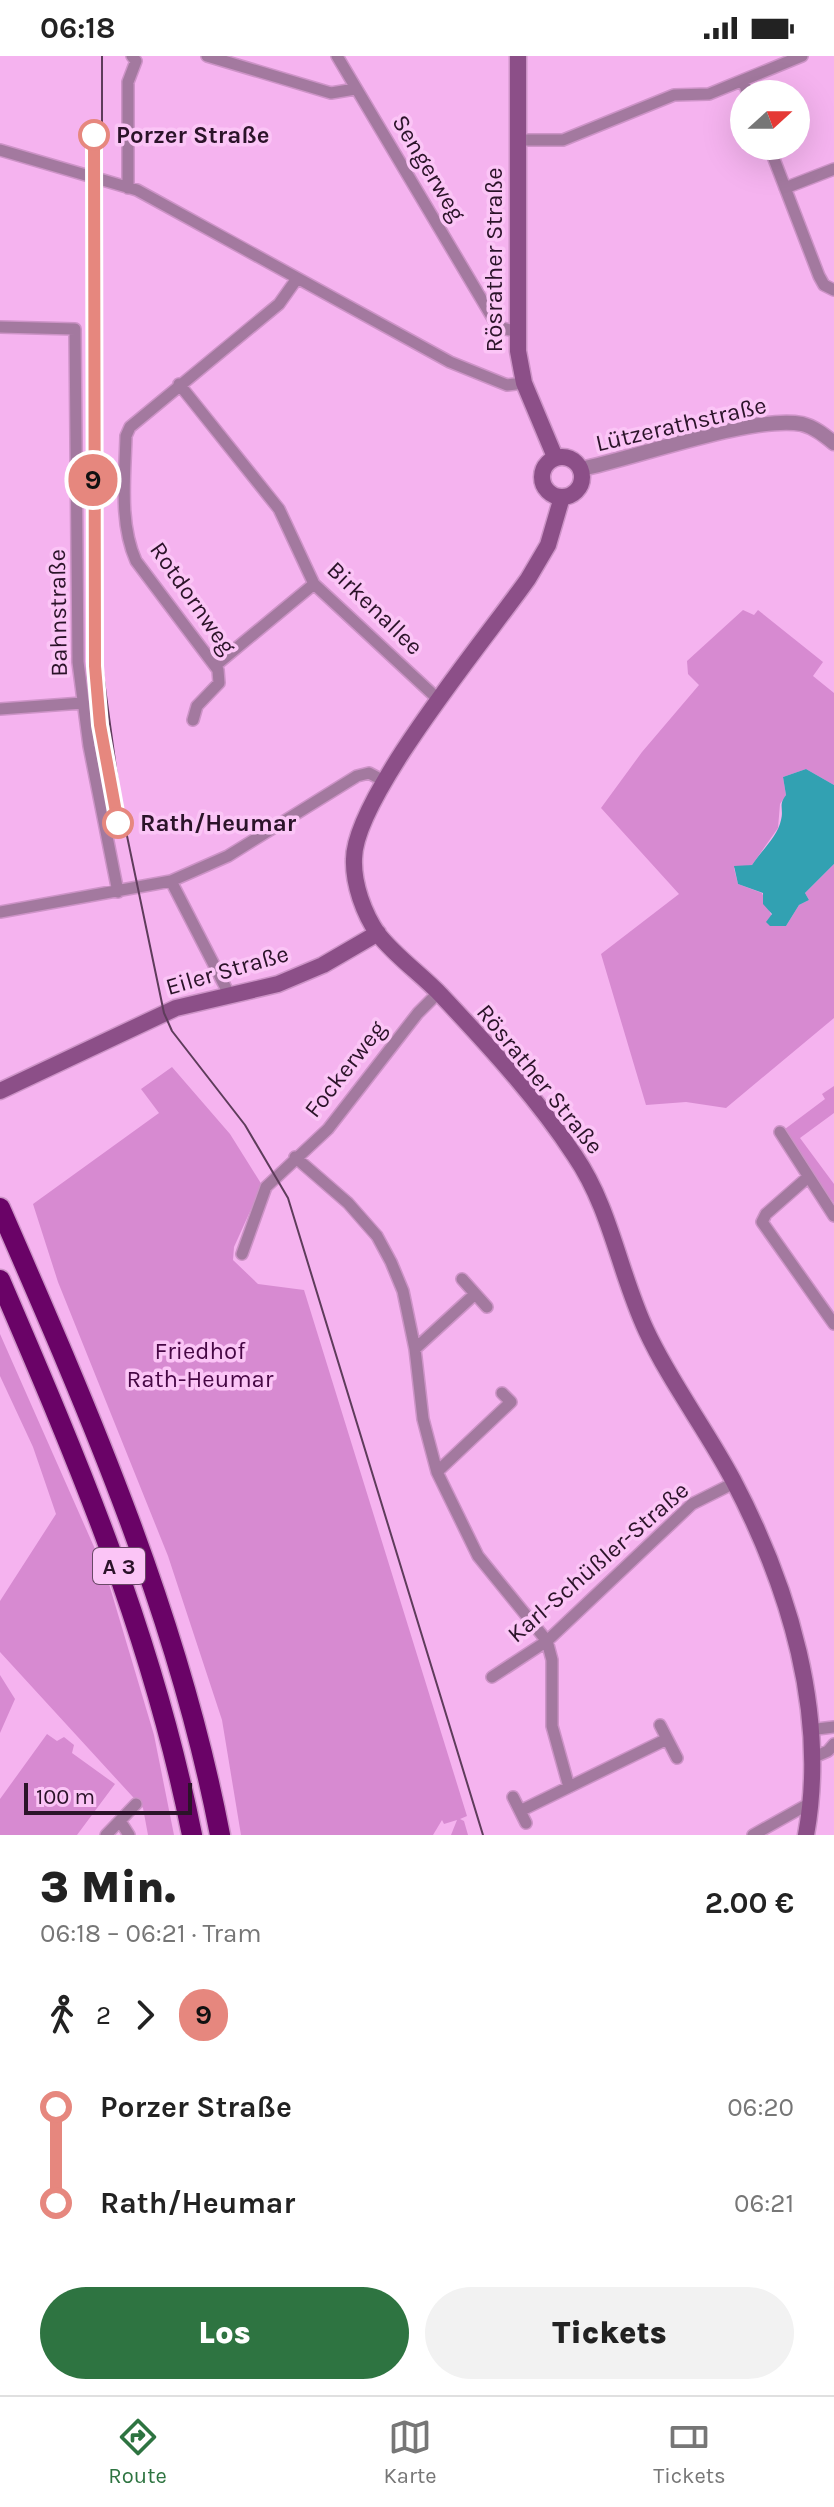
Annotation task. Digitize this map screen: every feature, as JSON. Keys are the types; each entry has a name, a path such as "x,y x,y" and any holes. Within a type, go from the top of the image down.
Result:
{"highway":[{"name":"A 3","path":"0,1208 75,1381 146,1559 195,1714 220,1835"},
{"name":"A 3","path":"0,1280 120,1569 171,1738 192,1835"}],"main road":[{"name":"Rösrather Straße","path":"518,56 518,332 524,383 555,457"},
{"path":"555,457 573,460 581,469 579,488 562,497 550,494 542,483 542,471 555,457"},
{"name":"Rösrather Straße","path":"562,497 548,545 384,781 363,821 353,861 357,887 378,933 439,992 505,1065 575,1155 606,1215 633,1300 648,1334 734,1483 790,1610 812,1758 812,1802 806,1835"},
{"name":"Eiler Straße","path":"0,1091 176,1008 278,984 323,965 378,933"}],"street":[{"path":"207,56 331,93 355,89"},
{"name":"Sengerweg","path":"337,56 498,327 518,332"},
{"path":"743,80 802,56"},
{"path":"128,188 128,82 136,58"},
{"path":"517,140 563,140 674,95 709,94 730,85"},
{"path":"0,150 128,188 450,362 491,380 513,385 524,383"},
{"path":"774,160 819,276 824,285 834,290"},
{"path":"785,188 834,169"},
{"name":"Rotdornweg","path":"193,720 197,706 219,683 216,665 136,561 126,532 126,436 130,427 179,384 279,304 296,280"},
{"name":"Bahnstraße","path":"0,327 75,329 78,662 82,703 118,892"},
{"name":"Birkenallee","path":"179,384 279,509 314,584 440,701"},
{"name":"Lützerathstraße","path":"581,469 763,425 802,424 834,443"},
{"path":"216,665 314,584"},
{"path":"0,709 82,703"},
{"path":"0,912 171,881 228,856 357,776 369,773 384,781"},
{"path":"171,881 229,994"},
{"name":"Fockerweg","path":"242,1254 266,1187 328,1129 418,1013 439,992"},
{"path":"780,1132 834,1216"},
{"path":"295,1157 348,1203 377,1236 403,1291 415,1349 423,1419 437,1472 478,1556 547,1641 552,1660 552,1726 569,1787"},
{"path":"807,1178 762,1222 834,1324"},
{"path":"462,1279 487,1307"},
{"path":"415,1349 475,1294"},
{"path":"437,1472 511,1402 502,1393"},
{"name":"Karl-Schüßler-Straße","path":"492,1677 547,1641 692,1504 734,1483"},
{"path":"660,1725 677,1758"},
{"path":"809,1730 834,1727"},
{"path":"520,1811 667,1739"},
{"path":"812,1758 828,1751 834,1744"},
{"path":"513,1797 526,1823"},
{"path":"753,1835 812,1802"},
{"path":"106,1835 136,1804"},
{"path":"120,1821 129,1835"}],"green space":[{"path":"743,610 754,615 758,610 823,662 813,676 834,693 834,785 806,769 783,777 786,795 780,804 778,828 752,865 734,868 738,884 762,893 775,924 786,926 799,905 809,900 805,893 834,864 834,1018 726,1108 686,1102 646,1105 601,954 679,894 601,808 642,752 699,685 688,674 687,661"},
{"name":"Friedhof Rath-Heumar","path":"172,1067 230,1134 262,1185 234,1247 233,1260 258,1284 304,1290 467,1816 460,1819 464,1821 468,1835 451,1835 457,1820 444,1824 442,1820 433,1835 241,1835 222,1720 168,1556 58,1282 33,1204 159,1113 141,1089"},
{"path":"834,1086 834,1113 800,1138 834,1184 834,1203 781,1132 825,1099 822,1094"},
{"path":"0,1334 106,1574 154,1735 174,1835 148,1835 143,1808 0,1652 0,1601 56,1514 33,1447 0,1376"},
{"path":"0,1675 15,1699 0,1733"},
{"path":"47,1734 57,1741 64,1737 74,1745 72,1753 115,1784 77,1835 0,1835 0,1799"}],"shaded area":[{"path":"806,769 834,785 834,864 805,893 809,900 799,905 786,926 770,926 766,922 772,914 763,904 763,893 738,884 734,866 752,865 769,843 781,820 786,795 783,777"}],"tram line":[{"path":"102,56 102,666 122,812 164,1013 172,1031 245,1125 288,1198 483,1835"},
{"name":"9","path":"94,135 93,605 96,697 118,823"}],"place":[{"name":"Porzer Straße","path":"94,135"},
{"name":"Rath/Heumar","path":"118,823"}]}
